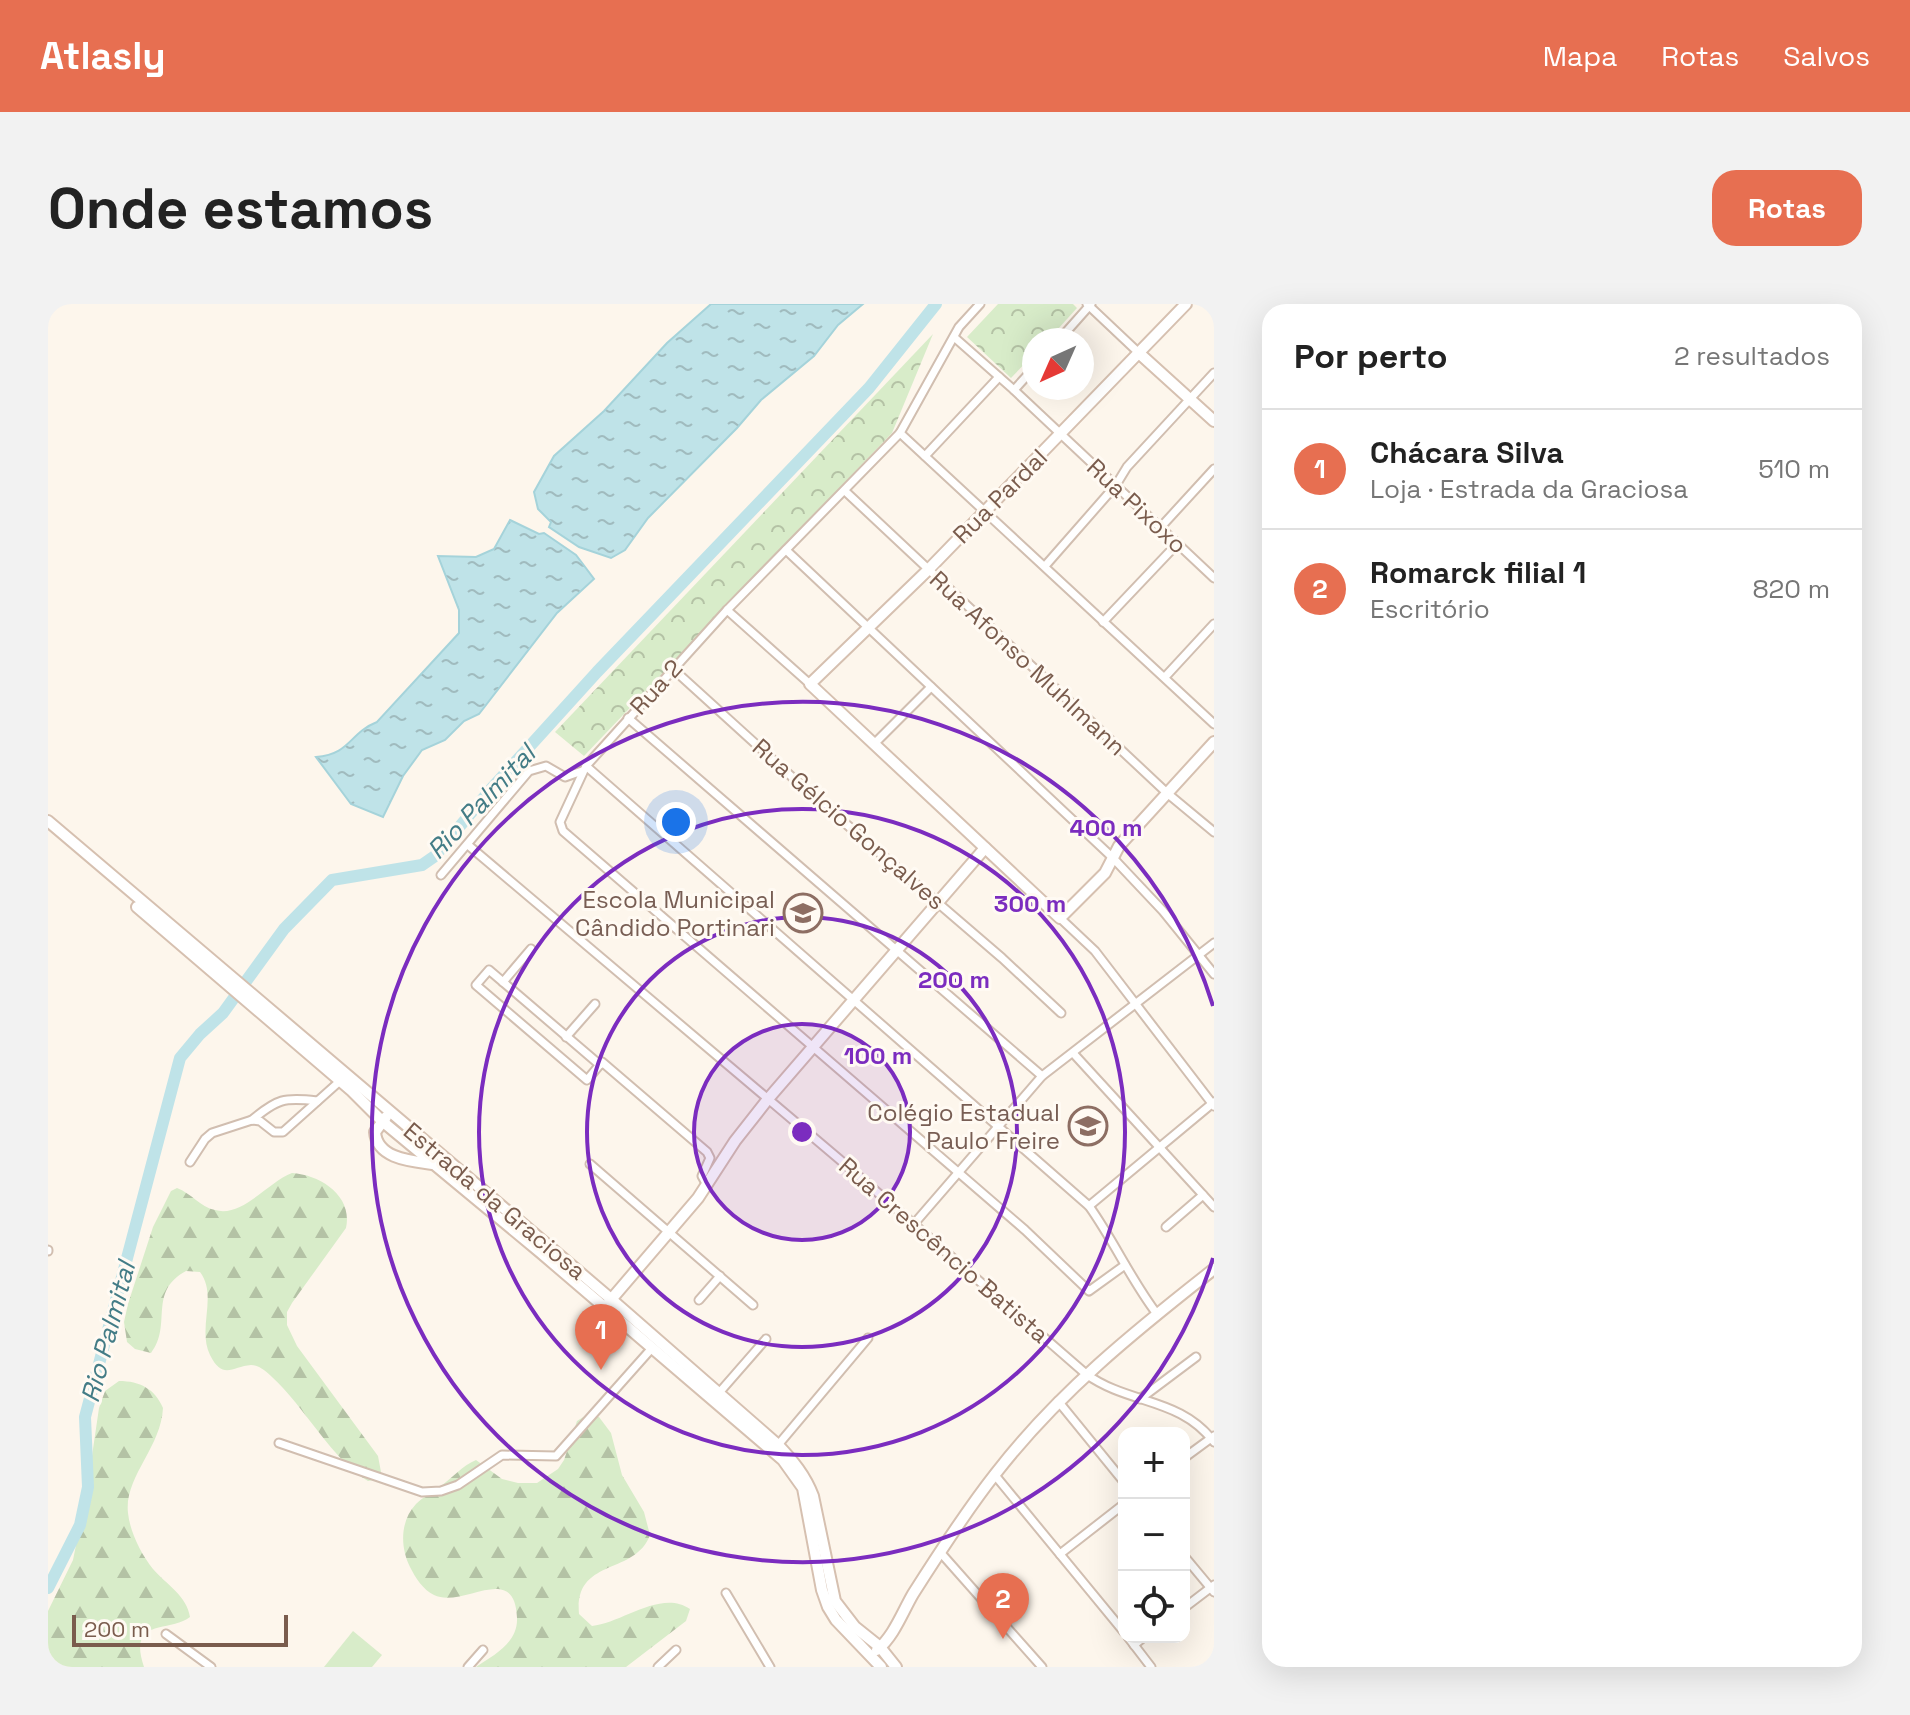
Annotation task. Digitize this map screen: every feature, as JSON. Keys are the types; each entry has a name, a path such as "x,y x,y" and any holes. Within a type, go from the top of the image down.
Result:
{"main road":[{"name":"Rua Pardal","path":"810,684 1062,435 1186,304"},
{"path":"1140,354 1214,421"},
{"path":"810,684 1060,918 1105,873 1119,846 1214,742"},
{"name":"Estrada da Graciosa","path":"48,821 382,1121 778,1445 796,1464 813,1496 835,1601 855,1627 880,1647 896,1667"},
{"name":"Estrada da Graciosa","path":"48,829 227,979"},
{"path":"608,1303 707,1185 768,1099 985,848"},
{"name":"Estrada da Graciosa","path":"248,998 391,1113 608,1303 652,1348 783,1460 803,1488 828,1607 836,1620 881,1667"},
{"path":"391,1113 375,1132 382,1149 396,1157 434,1164"},
{"path":"871,1655 880,1647 994,1474 1058,1401 1086,1374 1214,1269"}],"street":[{"name":"Rua 2","path":"584,768 672,668 900,433 959,327 980,304"},
{"path":"1069,328 1089,305 1140,354"},
{"name":"Rua Pixoxo","path":"954,337 1212,573"},
{"path":"1045,566 1116,485 1127,467 1214,373"},
{"path":"925,456 999,377"},
{"path":"1014,390 1022,381"},
{"path":"900,433 1214,724"},
{"path":"1160,528 1214,469"},
{"name":"Rua Afonso Muhlmann","path":"845,491 1167,793 1214,832"},
{"path":"1103,622 1177,544"},
{"path":"786,550 1113,858 1163,911 1214,974"},
{"path":"727,610 810,684"},
{"path":"1165,677 1214,624"},
{"name":"Rua Gélcio Gonçalves","path":"672,668 1061,1013"},
{"path":"874,744 931,687"},
{"path":"628,718 1042,1076"},
{"path":"441,875 505,797 534,768 546,766 565,777 584,768"},
{"path":"584,768 1089,1206 1157,1314"},
{"path":"584,768 572,801 560,822 563,831 1025,1230 1089,1291 1125,1265"},
{"name":"Rua Crescêncio Batista","path":"468,845 1086,1374 1105,1386 1185,1414 1213,1438"},
{"path":"1060,918 1095,951 1213,1104 1089,1206"},
{"path":"913,1225 1042,1076 1214,943"},
{"path":"503,982 531,949"},
{"path":"600,1065 489,970 476,985 587,1080 600,1065 602,1062 707,1152 710,1158 702,1173 707,1185"},
{"path":"566,1037 595,1004"},
{"path":"1073,1053 1214,1207"},
{"path":"252,1120 260,1121 274,1132 283,1132 340,1081"},
{"path":"190,1162 212,1133 252,1120 282,1100 317,1101"},
{"path":"590,1164 753,1305"},
{"path":"1166,1227 1203,1195"},
{"path":"699,1300 720,1276"},
{"path":"778,1445 868,1338"},
{"path":"718,1394 766,1339"},
{"path":"279,1443 422,1492 441,1491 458,1485 502,1455 556,1456 652,1348"},
{"path":"1140,1399 1196,1357"},
{"path":"1058,1401 1118,1475"},
{"path":"1190,1454 1213,1438"},
{"path":"994,1474 1118,1625"},
{"path":"1060,1554 1118,1509"},
{"path":"940,1552 1042,1667"},
{"path":"1190,1563 1213,1588 1190,1604"},
{"path":"726,1593 770,1667"},
{"path":"166,1634 211,1667"},
{"path":"1136,1643 1134,1645 1151,1667"},
{"path":"468,1667 483,1650"},
{"path":"658,1667 676,1650"}],"green space":[{"path":"998,304 1073,304 1077,308 1059,328 1022,328 1022,367 1011,378 967,337"},
{"path":"933,334 892,433 584,756 555,732"},
{"path":"292,1173 314,1178 332,1189 345,1206 347,1217 346,1228 287,1312 287,1325 297,1346 378,1456 381,1472 378,1479 368,1481 343,1461 284,1389 263,1369 251,1365 229,1370 219,1368 207,1345 207,1291 200,1272 186,1271 174,1279 167,1289 160,1331 151,1353 135,1349 127,1342 124,1322 128,1304 153,1227 171,1191 177,1188 210,1208 225,1211 245,1204"},
{"path":"119,1381 146,1387 163,1408 156,1436 132,1487 128,1513 144,1557 185,1603 190,1617 146,1633 141,1640 140,1651 144,1667 48,1667 48,1611 73,1560 99,1408 105,1391"},
{"path":"588,1414 599,1417 611,1433 622,1475 644,1512 650,1535 632,1557 595,1575 586,1583 580,1596 579,1614 592,1626 667,1603 690,1609 686,1621 626,1667 476,1667 504,1647 514,1635 517,1618 514,1601 507,1592 498,1589 446,1598 426,1590 412,1571 404,1551 403,1534 407,1518 419,1501 476,1460 502,1479 537,1483 558,1469 577,1421"},
{"path":"353,1631 382,1655 372,1667 324,1667"}],"water":[{"path":"711,304 863,304 838,325 814,356 761,400 648,518 625,550 611,558 579,547 549,527 551,522 538,509 534,492 554,456 604,411 667,343"},
{"path":"510,520 539,534 544,533 576,555 594,579 557,613 479,714 464,721 445,740 422,750 403,776 383,817 351,804 316,757 343,748 377,722 459,633 459,610 438,556 476,557 494,549"}],"waterway":[{"name":"Rio Palmital","path":"48,1588 80,1525 88,1487 85,1417 180,1058 223,1013 284,929 332,880 422,865 435,856 597,672 869,388 936,304"}],"place":[{"name":"Escola Municipal Cândido Portinari","path":"803,913"},
{"name":"Colégio Estadual Paulo Freire","path":"1088,1126"},
{"name":"Chácara Silva","path":"601,1370"},
{"name":"Romarck filial 1","path":"1003,1639"}]}
